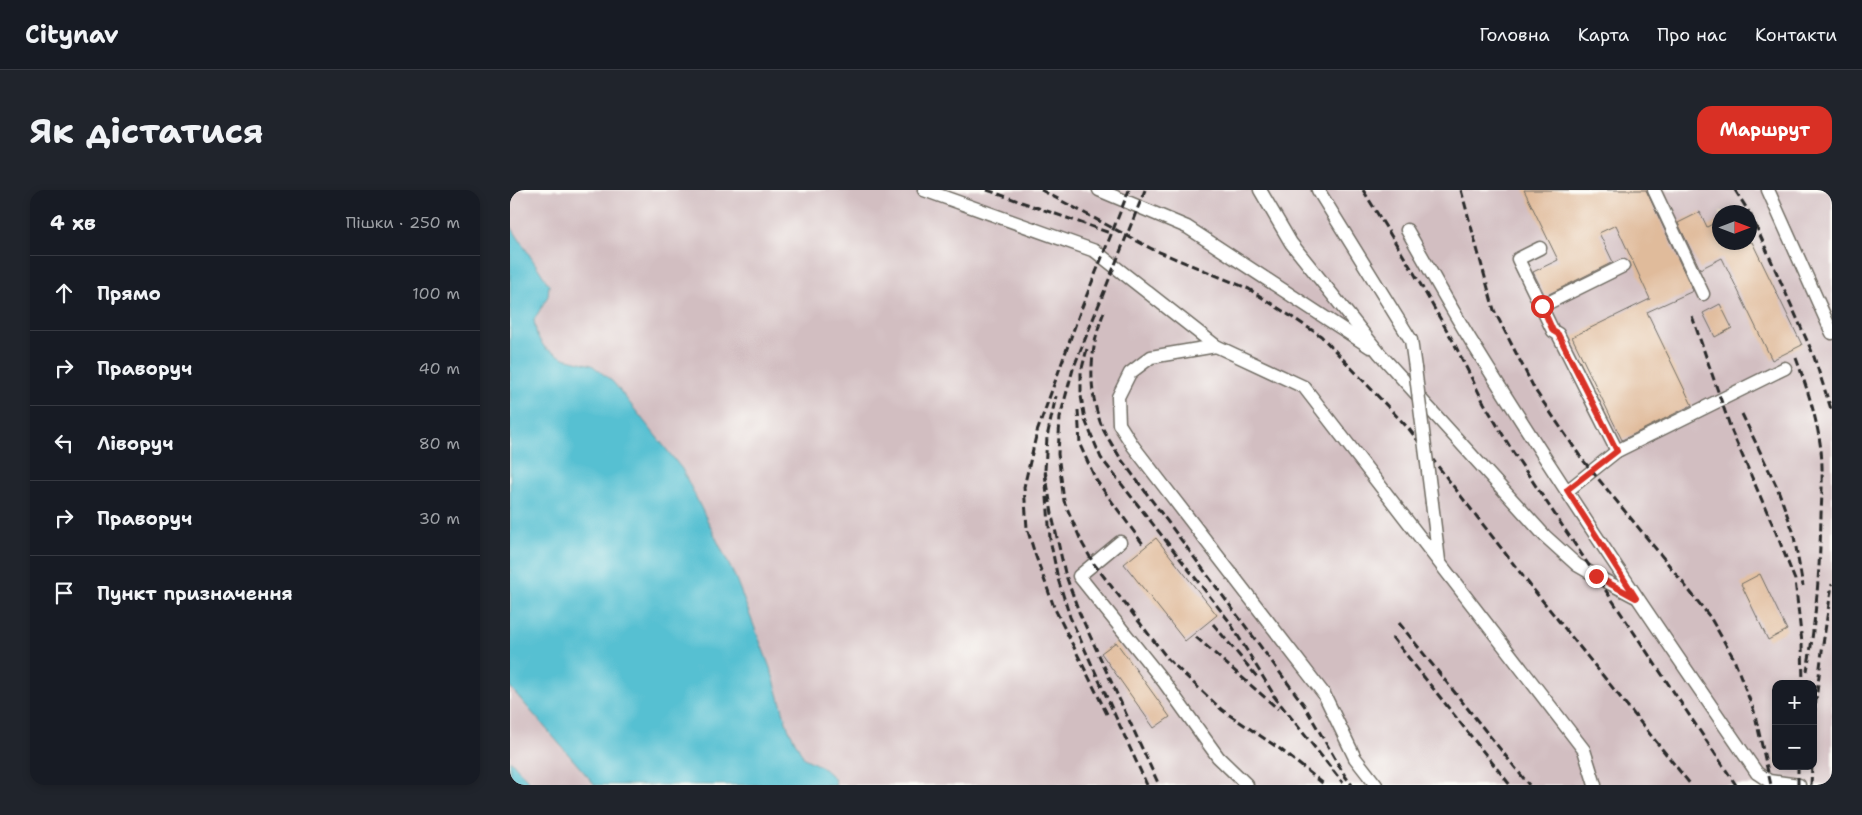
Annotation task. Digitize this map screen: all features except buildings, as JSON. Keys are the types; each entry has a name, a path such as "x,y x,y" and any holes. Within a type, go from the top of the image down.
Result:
{"lane":[{"path":"924,190 1095,251 1216,346 1304,386 1584,750 1595,785"},
{"path":"1099,190 1187,228 1380,354"},
{"path":"1260,190 1291,243 1380,354 1546,536 1577,564 1636,598"},
{"path":"1318,190 1411,340 1439,561"},
{"path":"1654,190 1702,294"},
{"path":"1768,190 1832,333"},
{"path":"1407,230 1473,343 1636,598 1757,773 1769,781 1799,785"},
{"path":"1540,248 1518,258 1553,331 1558,334 1617,451"},
{"path":"1542,306 1624,266"},
{"path":"1216,346 1151,357 1130,373 1118,397 1119,424 1133,446 1324,694 1355,758 1376,785"},
{"path":"1567,490 1617,451 1785,368"},
{"path":"1120,542 1079,576 1164,682 1218,757 1247,785"}],"shaded area":[{"path":"510,190 1832,190 1832,785 510,785"}],"water":[{"path":"510,225 549,285 548,296 534,320 537,336 545,348 564,358 592,365 613,382 682,469 736,579 772,673 788,728 804,758 822,767 834,778 836,785 595,785 510,687"},
{"path":"510,760 532,785 510,785"}],"railway":[{"path":"987,190 1110,233"},
{"path":"1041,190 1152,249 1249,289 1321,336 1409,429 1529,584 1691,785"},
{"path":"1107,714 1054,607 1027,528 1024,487 1037,432 1080,312 1129,190"},
{"path":"1145,190 1073,369 1060,417 1058,454 1064,501 1082,543 1094,564 1168,659 1222,710 1280,749 1325,785"},
{"path":"1363,190 1453,341 1484,403 1513,452 1736,785"},
{"path":"1461,190 1494,310 1535,390 1582,459 1710,617 1733,657 1754,711 1771,785"},
{"path":"1735,190 1745,205"},
{"path":"1757,229 1813,354 1832,412"},
{"path":"1104,312 1095,341 1092,385 1098,415 1105,433 1121,459 1304,705 1352,785"},
{"path":"1692,316 1732,432 1795,580 1802,643 1803,680"},
{"path":"1087,349 1081,372 1081,396 1085,420 1101,458 1229,621 1277,700"},
{"path":"1796,358 1814,415 1822,466 1819,574 1807,671"},
{"path":"1045,470 1047,437 1056,396"},
{"path":"1078,410 1080,445 1096,480 1143,544"},
{"path":"1742,414 1777,487 1793,531 1803,586"},
{"path":"1147,785 1070,617 1058,579 1050,539 1045,470 1053,520 1065,573 1079,612 1159,785"},
{"path":"1814,725 1832,584"},
{"path":"1399,623 1529,785"},
{"path":"1213,624 1258,678"},
{"path":"1196,637 1278,709"},
{"path":"1392,637 1510,785"},
{"path":"1273,695 1343,783"},
{"path":"1798,770 1798,785"},
{"path":"1811,785 1812,770"}],"route":[{"path":"1542,306 1553,331 1558,334 1617,451 1567,490 1636,598 1596,576"}]}
